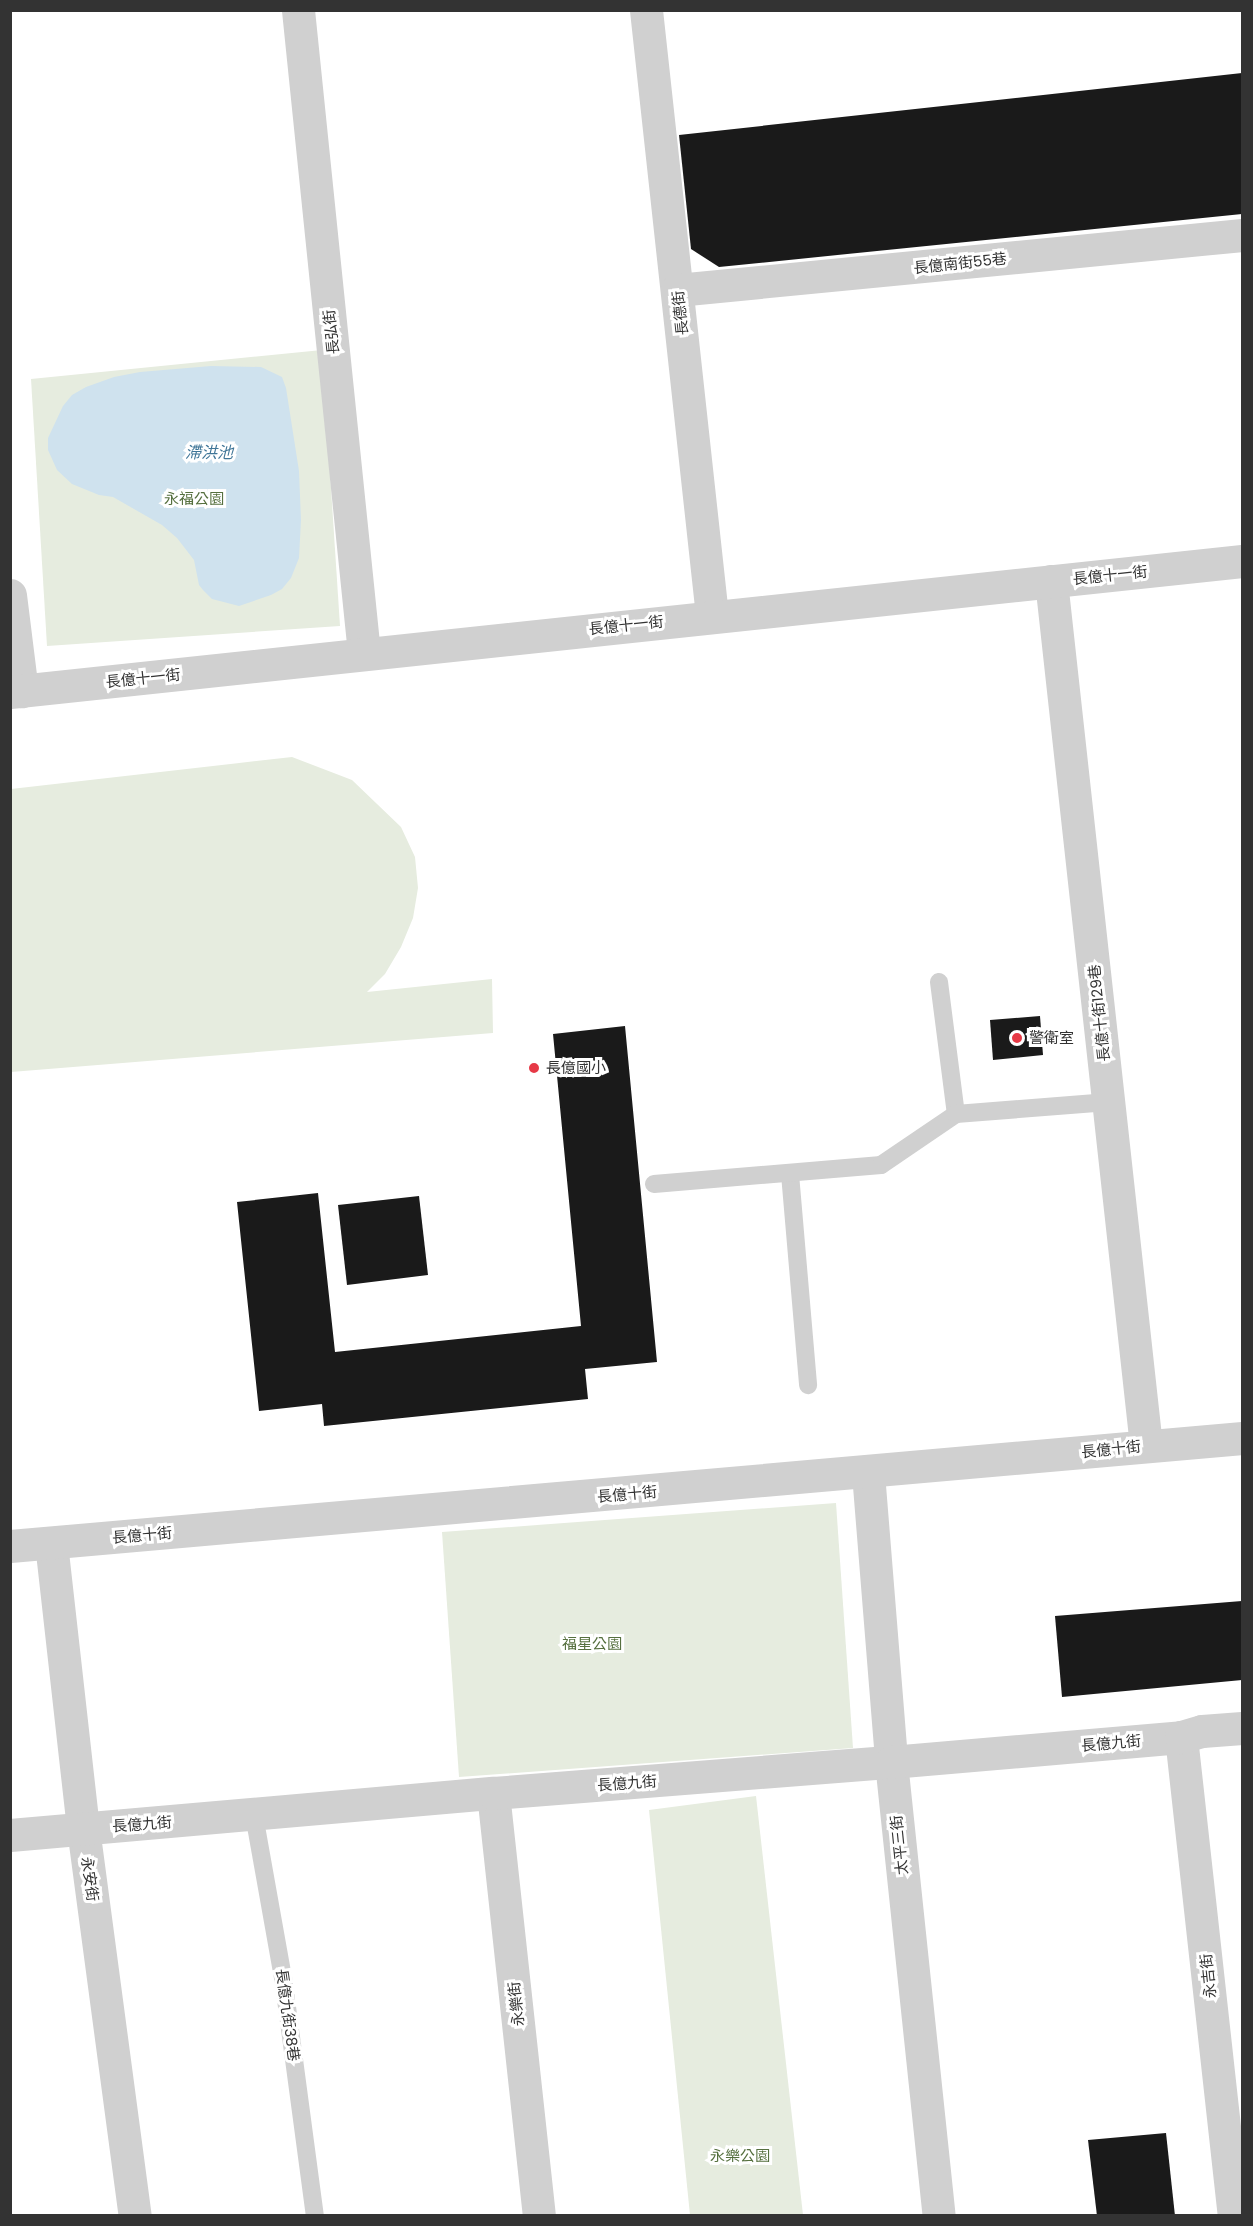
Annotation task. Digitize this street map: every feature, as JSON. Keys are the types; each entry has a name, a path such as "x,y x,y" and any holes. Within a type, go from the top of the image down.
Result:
{"street":[{"name":"長弘街","path":"298,10 364,653"},
{"name":"長德街","path":"646,10 712,616"},
{"name":"長億南街55巷","path":"677,290 1242,235"},
{"name":"長億十一街","path":"16,692 364,653 1242,561"},
{"name":"長億十街129巷","path":"1051,581 1146,1446"},
{"path":"10,595 16,692"},
{"name":"長億十街","path":"10,1546 868,1473 1242,1438"},
{"name":"太平三街","path":"868,1473 891,1762 939,2216"},
{"name":"永安街","path":"51,1543 83,1828 135,2216"},
{"name":"長億九街","path":"10,1835 1181,1737 1202,1731 1242,1728"},
{"name":"永吉街","path":"1181,1737 1234,2216"},
{"name":"永樂街","path":"492,1793 539,2216"}],"lane":[{"path":"939,982 956,1114"},
{"path":"654,1184 881,1165 956,1114 1109,1102"},
{"path":"790,1174 808,1385"},
{"name":"長億九街38巷","path":"254,1815 283,1977 315,2216"}],"green space":[{"name":"永福公園","path":"322,350 340,626 47,646 31,379"},
{"path":"292,757 352,780 401,827 415,857 418,888 413,918 401,947 385,974 367,992 492,979 493,1033 11,1072 11,789"},
{"name":"福星公園","path":"836,1503 853,1748 459,1777 442,1532"},
{"name":"永樂公園","path":"756,1796 803,2215 690,2215 649,1810"}],"water":[{"name":"滯洪池","path":"211,366 261,367 282,377 286,388 299,471 301,520 299,558 291,578 282,589 271,595 239,606 212,599 203,590 199,585 194,560 177,538 162,525 113,497 99,495 72,484 57,470 48,450 48,438 63,406 72,395 86,387 114,377 140,372"}],"building":[{"path":"1242,73 1242,214 719,267 691,249 679,135"},
{"name":"警衛室","path":"1040,1016 1043,1055 993,1060 990,1020"},
{"path":"625,1026 657,1362 585,1369 588,1399 324,1426 322,1404 259,1411 237,1202 318,1193 335,1352 581,1326 553,1034"},
{"path":"419,1196 428,1275 347,1285 338,1205"},
{"path":"1242,1601 1242,1680 1062,1697 1055,1616"},
{"path":"1166,2133 1175,2216 1097,2216 1088,2140"}],"place":[{"name":"警衛室","path":"1017,1038"},
{"name":"長億國小","path":"534,1068"}]}
